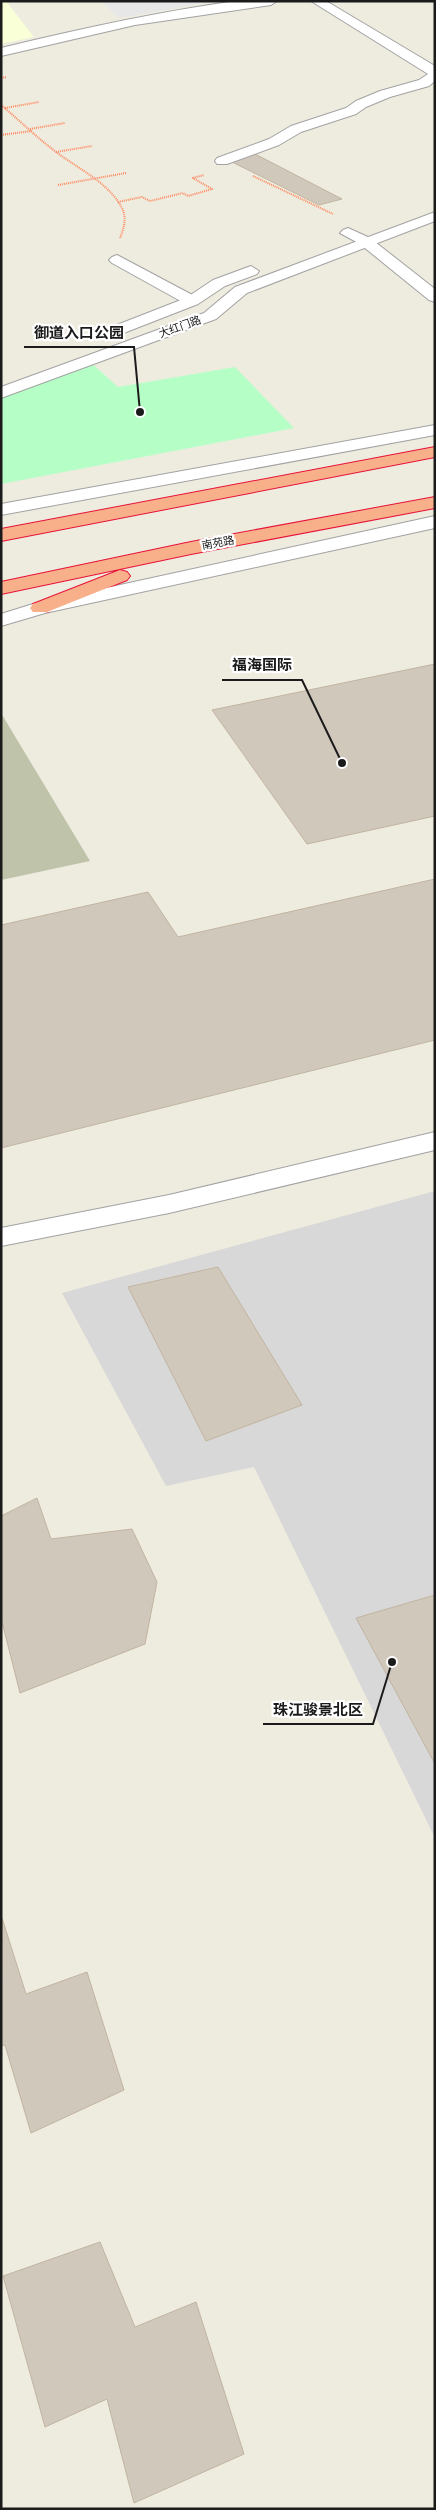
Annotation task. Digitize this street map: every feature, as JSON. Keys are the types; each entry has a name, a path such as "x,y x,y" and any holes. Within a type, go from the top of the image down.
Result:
{"highway":[{"path":"1,535 435,452"},
{"name":"南苑路","path":"1,588 191,548 435,502"},
{"path":"1,523 116,514"},
{"path":"40,608 191,548"}],"street":[{"path":"1,52 84,31 215,6 270,1"},
{"path":"228,164 296,129 351,111 377,97 424,83 435,74 317,1"},
{"name":"大红门路","path":"1,393 210,316 241,290 359,234 435,202"},
{"name":"大红门路","path":"92,339 192,301 220,283 359,234 435,216"},
{"path":"359,234 435,297"},
{"path":"117,260 192,301"},
{"path":"1,510 435,430"},
{"path":"1,620 40,608 435,522"},
{"path":"1,1237 169,1204 435,1141"}],"path":[{"path":"1,78 6,77"},
{"path":"1,109 39,102"},
{"path":"1,105 55,152 93,179 118,202 124,213 125,228 115,250 117,260"},
{"path":"29,129 65,124"},
{"path":"1,134 32,131"},
{"path":"55,152 92,146"},
{"path":"118,202 142,197 150,201 183,193 188,196 212,189 193,178 228,164 359,234"},
{"path":"58,185 126,173"}],"shaded area":[{"path":"1,1 6,1 34,37 1,44"},
{"path":"102,1 227,1 119,18"},
{"path":"1,713 90,861 1,880"},
{"path":"435,1191 435,1838 254,1467 166,1486 62,1293"}],"green space":[{"path":"89,361 118,387 235,367 294,428 1,484 1,397"}],"building":[{"path":"255,154 342,199 319,205 232,162"},
{"path":"435,664 435,816 307,844 212,710"},
{"path":"435,879 435,1040 1,1148 1,925 148,892 178,937"},
{"path":"218,1267 302,1405 206,1441 128,1287"},
{"path":"37,1498 51,1539 132,1529 157,1582 145,1644 20,1693 1,1618 1,1516"},
{"path":"435,1595 435,1764 356,1618"},
{"path":"2,1918 26,1994 87,1972 124,2090 31,2133 5,2045 1,2046"},
{"path":"100,2242 135,2327 196,2302 244,2454 134,2503 107,2399 45,2427 3,2276"}],"place":[{"name":"御道入口公园","path":"140,412"},
{"name":"福海国际","path":"342,763"},
{"name":"珠江骏景北区","path":"392,1662"}]}
